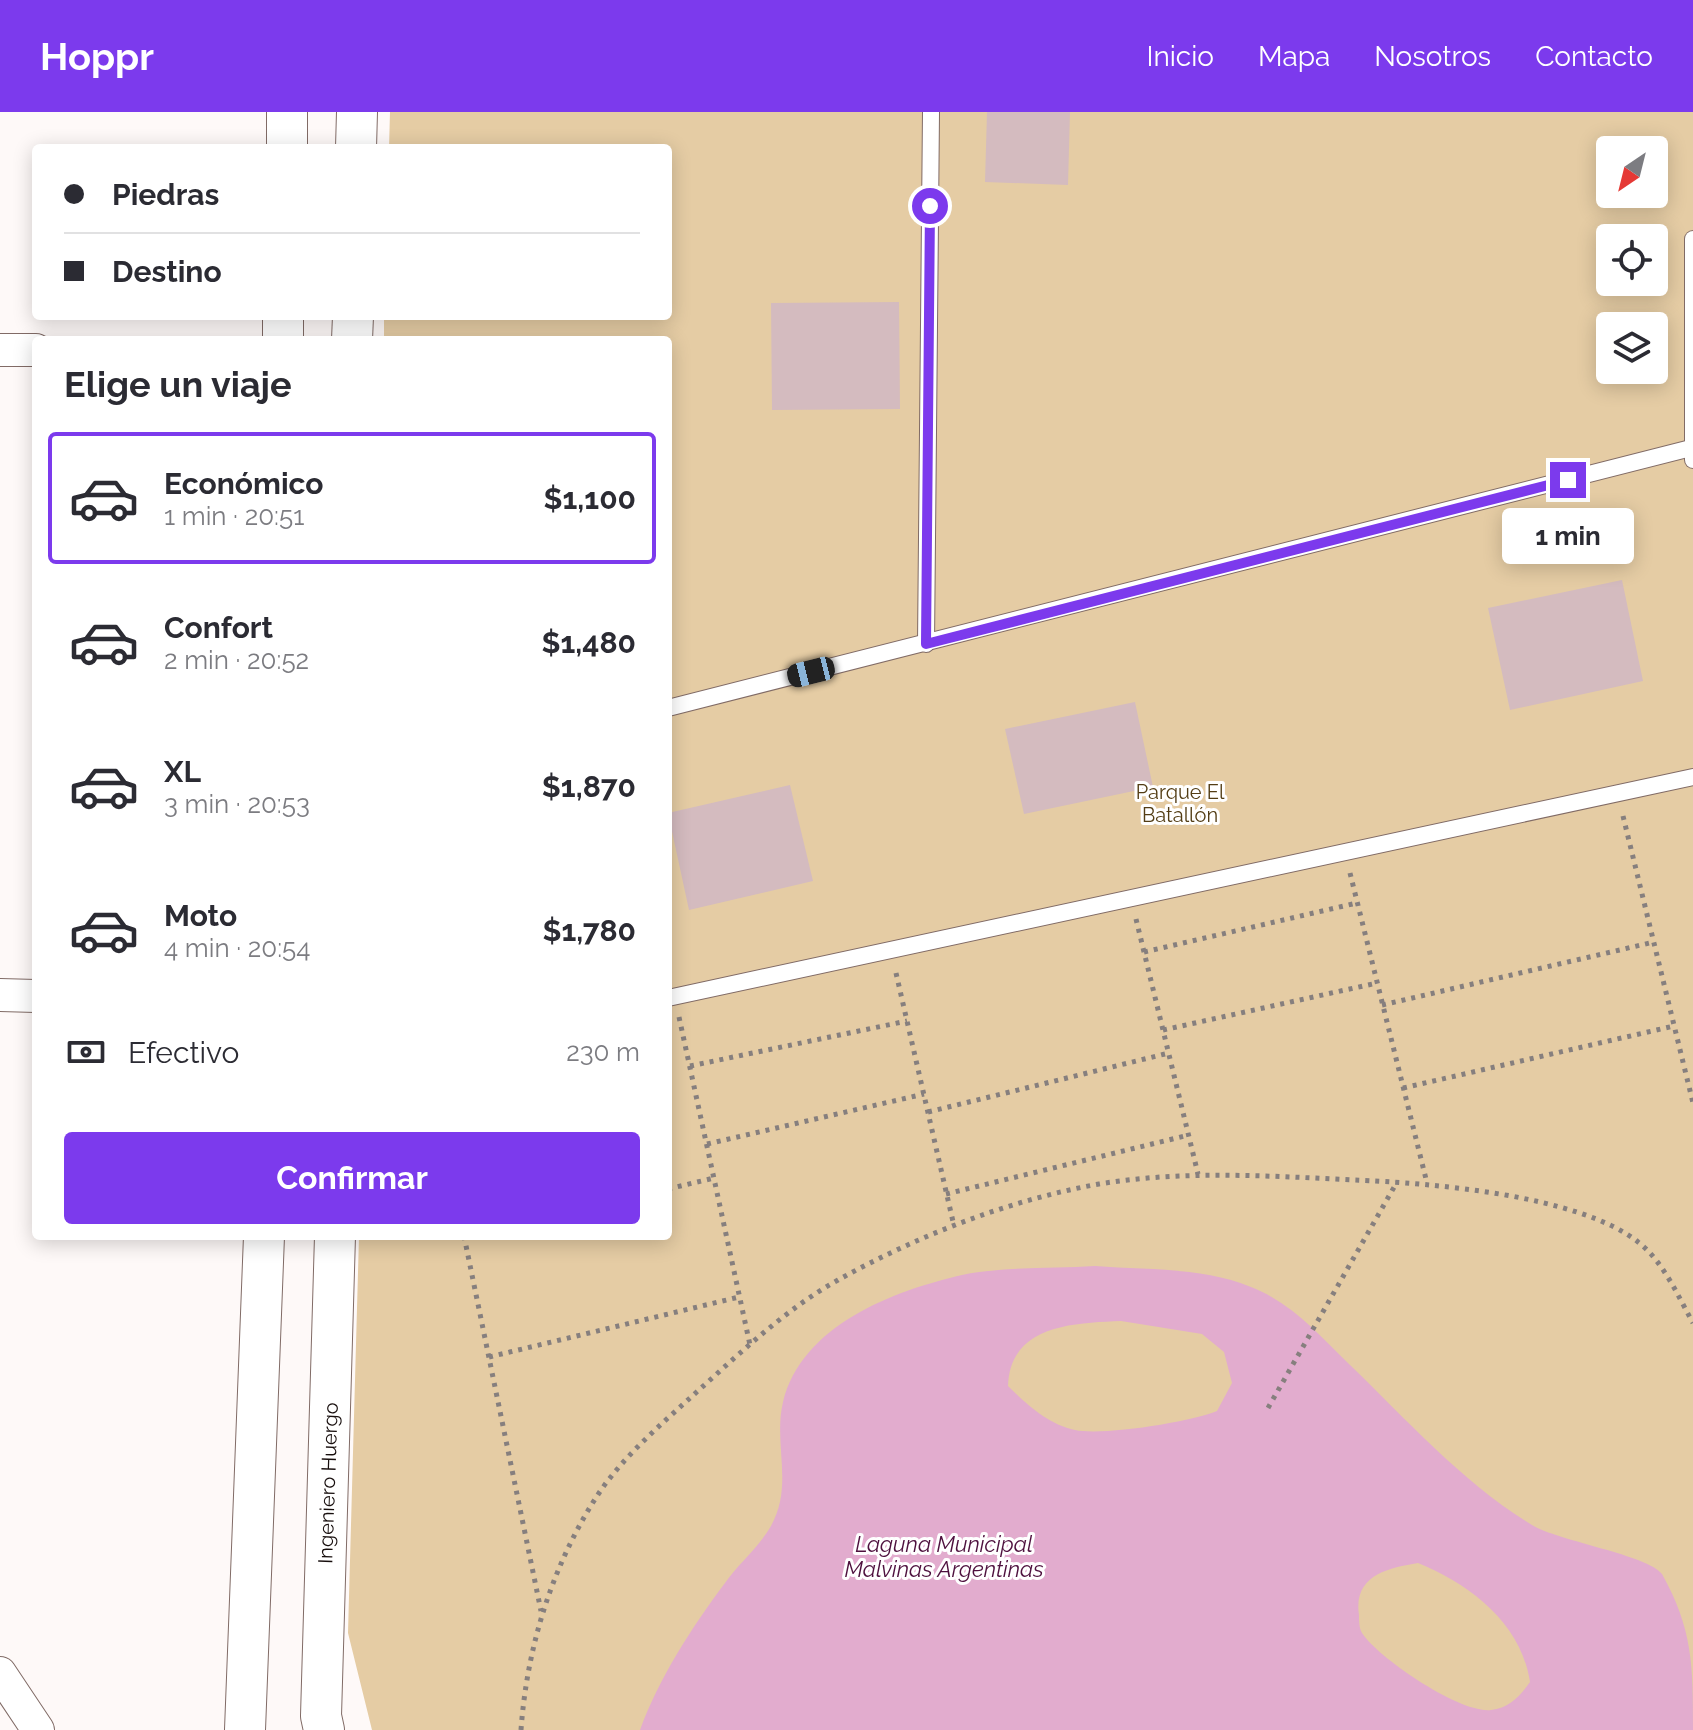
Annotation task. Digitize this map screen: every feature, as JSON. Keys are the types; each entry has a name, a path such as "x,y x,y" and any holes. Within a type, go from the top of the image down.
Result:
{"street":[{"path":"287,112 287,144"},
{"path":"356,144 357,112"},
{"path":"0,350 32,350"},
{"path":"0,995 32,996"},
{"path":"245,1730 264,1240"},
{"name":"Ingeniero Huergo","path":"324,1730 321,1716 335,1240"},
{"path":"0,1673 38,1730"}],"lane":[{"path":"926,644 931,112"},
{"path":"672,707 1692,454 1693,239"},
{"path":"672,997 1693,777"}],"path":[{"path":"1617,795 1693,1103"},
{"path":"1345,853 1427,1183"},
{"path":"1131,900 1198,1174"},
{"path":"1144,952 1357,903"},
{"path":"1382,1005 1654,942"},
{"path":"891,951 954,1226"},
{"path":"1163,1030 1377,983"},
{"path":"672,997 690,1066 750,1345"},
{"path":"690,1066 907,1021"},
{"path":"1403,1088 1674,1026"},
{"path":"928,1112 1169,1053"},
{"path":"707,1144 924,1094"},
{"path":"946,1194 1189,1135"},
{"path":"521,1730 523,1697 541,1612 566,1552 599,1493 651,1433 750,1345 836,1281 954,1226 1095,1185 1163,1175 1427,1183 1575,1210 1611,1224 1641,1244 1663,1272 1693,1323"},
{"path":"672,1188 714,1178"},
{"path":"1268,1408 1397,1182"},
{"path":"465,1240 541,1612"},
{"path":"489,1357 739,1297"}],"green space":[{"name":"Parque El Batallón","path":"390,112 1693,112 1693,1730 372,1730 348,1633 359,1240 672,1240 672,336 384,336 384,320 672,320 672,144 389,144"}],"water":[{"name":"Laguna Municipal Malvinas Argentinas","path":"1095,1266 1214,1276 1266,1294 1304,1321 1437,1450 1507,1509 1544,1531 1622,1554 1653,1567 1662,1574 1672,1594 1685,1631 1693,1686 1693,1730 640,1730 657,1691 689,1635 730,1576 761,1541 778,1511 782,1480 780,1433 783,1402 793,1375 809,1352 830,1332 854,1316 880,1302 935,1282 994,1270","holes":["1121,1321 1202,1334 1224,1352 1232,1383 1217,1411 1146,1427 1075,1430 1047,1419 1008,1386 1011,1366 1020,1350 1032,1339 1065,1326","1418,1563 1474,1594 1490,1608 1516,1641 1530,1682 1509,1704 1491,1710 1478,1709 1441,1694 1385,1656 1362,1633 1359,1602 1361,1591 1367,1583 1384,1571"]}],"building":[{"path":"987,112 1070,112 1068,185 985,182"},
{"path":"899,302 900,409 772,410 771,303"},
{"path":"1622,580 1643,681 1510,710 1488,608"},
{"path":"1135,702 1153,787 1024,814 1005,729"},
{"path":"790,785 813,881 689,910 672,831 672,812"}],"route":[{"path":"930,206 926,644 1568,480"}]}
